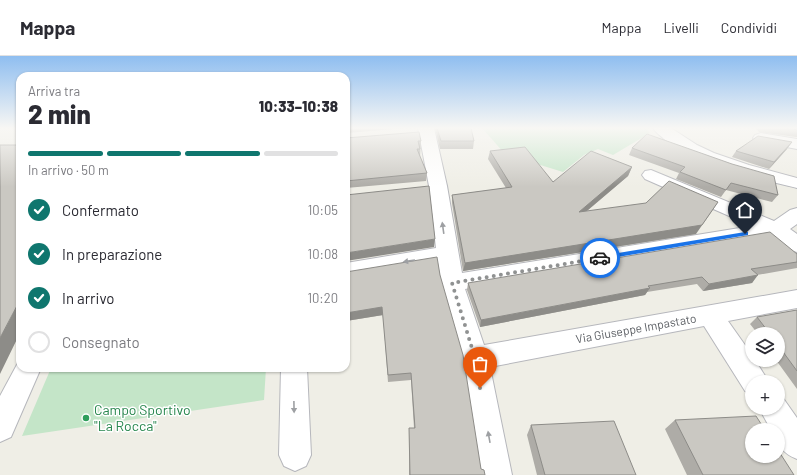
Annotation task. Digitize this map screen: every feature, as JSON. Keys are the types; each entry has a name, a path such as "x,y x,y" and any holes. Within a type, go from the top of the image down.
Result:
{"street":[{"path":"424,148 430,187 447,254 452,283 475,358 496,475"},
{"path":"689,148 710,158 797,183"},
{"path":"651,175 776,229 797,246"},
{"path":"452,283 776,229 797,214"},
{"path":"350,270 447,254"},
{"name":"Via Giuseppe Impastato","path":"475,358 711,316 797,299"},
{"path":"711,316 751,375"},
{"path":"0,427 26,372"},
{"path":"294,372 295,455"},
{"path":"778,415 797,444"}],"green space":[{"path":"499,148 626,148 613,155 598,149 584,155 563,172 505,154"},
{"name":"Campo Sportivo \"La Rocca\"","path":"49,372 266,372 264,400 22,436"}],"building":[{"path":"0,148 16,148 16,308 0,338"},
{"path":"350,148 420,148 420,149 417,149 427,173 350,181"},
{"path":"525,148 553,182 591,151 632,167 579,212 646,203 669,181 718,202 702,225 465,263 452,195 512,187 490,151"},
{"path":"632,148 685,148 732,164 774,176 778,195 731,183 726,190 680,172 685,167"},
{"path":"741,148 787,148 774,162 736,151"},
{"path":"429,186 435,239 350,252 350,195"},
{"path":"770,232 797,254 797,262 751,269 758,275 709,284 702,277 648,286 650,288 481,320 468,283"},
{"path":"437,257 440,275 463,355 481,469 484,470 485,475 410,475 409,428 415,428 411,373 388,375 382,307 350,312 350,271"},
{"path":"797,310 797,371 785,355 785,327 765,327 757,317"},
{"path":"756,416 760,423 745,423 745,463 785,463 785,461 794,475 703,475 675,420"},
{"path":"614,421 636,475 545,475 531,425"}],"way so far":[{"path":"480,388 475,358 452,283 600,258"}],"place":[{"name":"Campo Sportivo \"La Rocca\"","path":"86,418"}],"route":[{"path":"600,258 745,234"}]}
